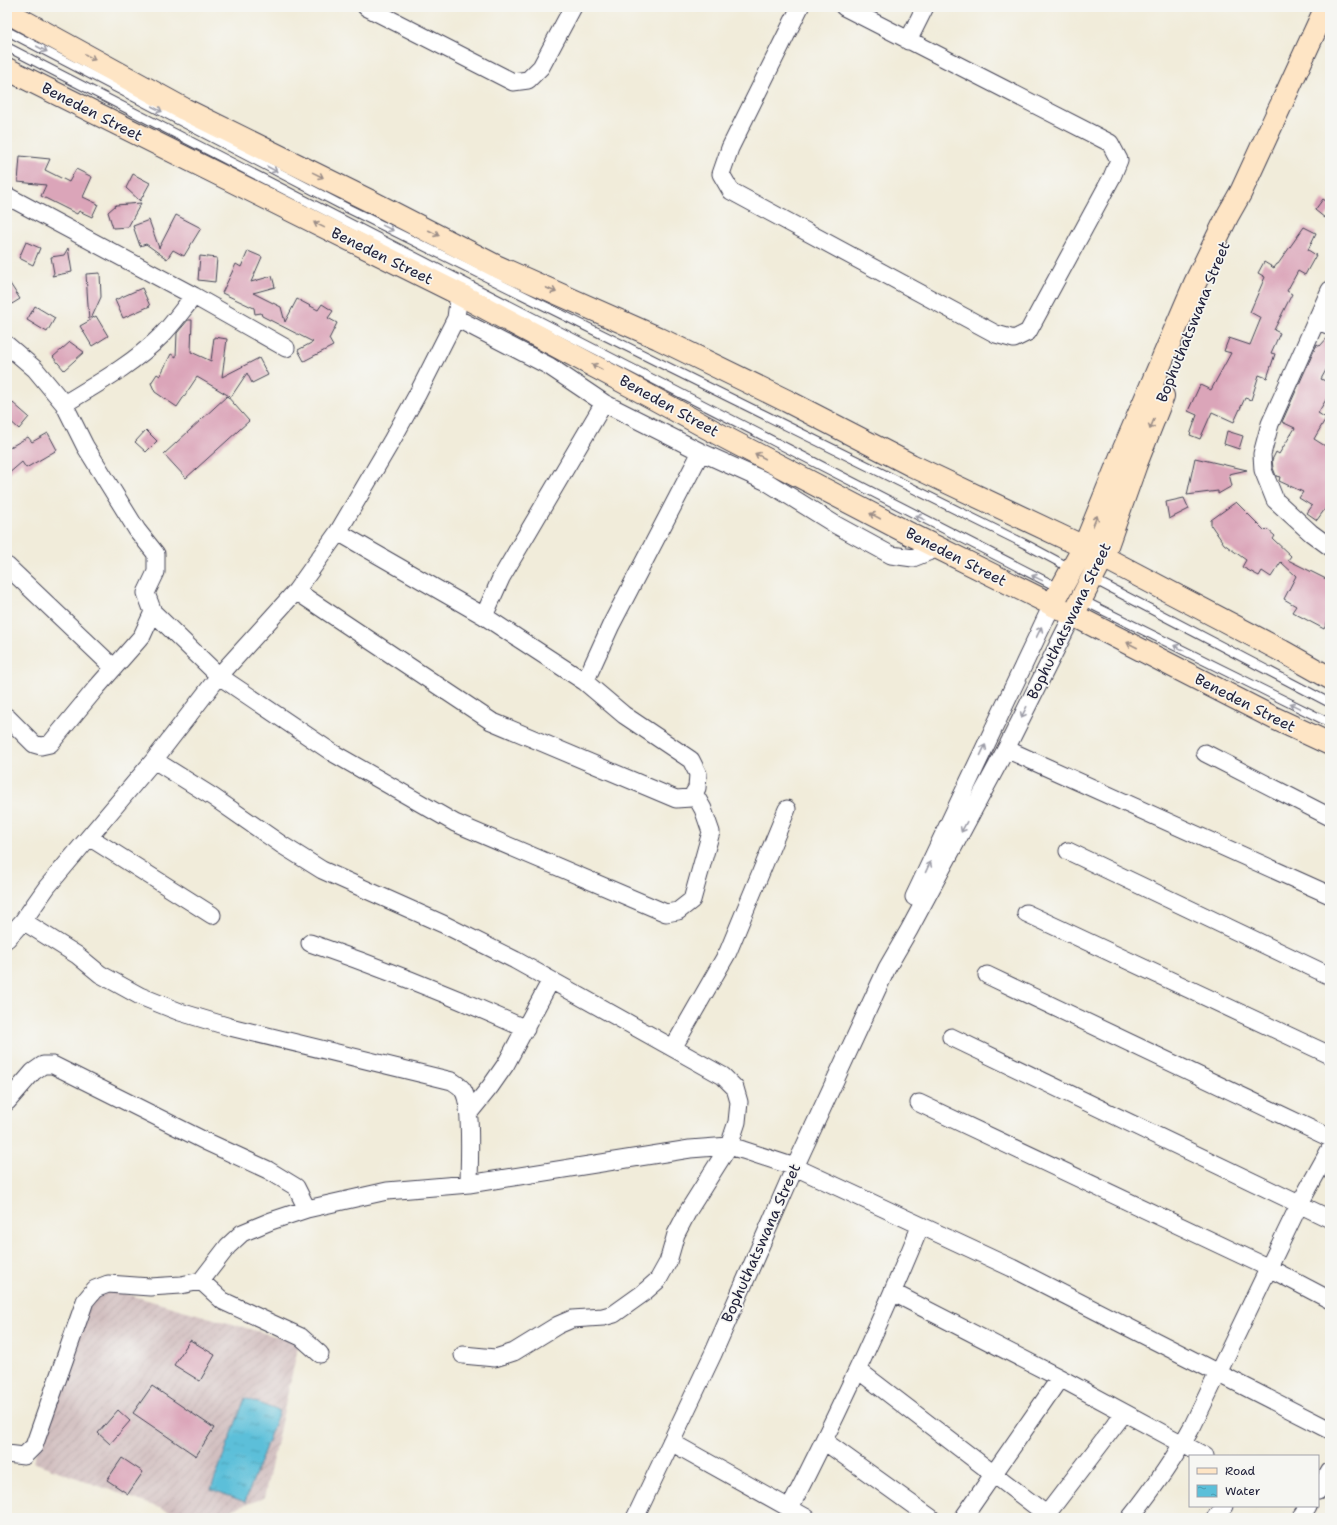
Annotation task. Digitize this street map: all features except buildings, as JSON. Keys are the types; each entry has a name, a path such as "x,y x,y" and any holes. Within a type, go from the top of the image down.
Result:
{"main road":[{"name":"Bophuthatswana Street","path":"1068,600 1082,574 1104,557 1136,464 1227,236 1242,192 1326,7"},
{"path":"7,12 184,109 372,202 496,266 658,338 787,401 911,465 1084,547 1282,651 1330,678"},
{"name":"Beneden Street","path":"7,69 459,294 724,437 938,548 1068,600 1274,718 1330,744"},
{"name":"Bophuthatswana Street","path":"1082,574 1084,547 1123,452 1195,283 1224,222 1242,192"}],"street":[{"path":"366,7 513,82 528,80 541,67 573,7"},
{"path":"800,7 730,148 721,174 731,191 996,334 1014,339 1028,332 1112,177 1119,160 1110,143 844,7"},
{"path":"908,41 925,7"},
{"path":"7,196 194,296 286,348"},
{"path":"1330,290 1323,323 1270,424 1262,454 1264,475 1275,500 1311,533 1330,547"},
{"path":"7,939 89,837 154,760 219,676 296,591 338,532 391,442 456,318 459,294"},
{"path":"64,404 99,383 149,347 172,324 194,296"},
{"path":"456,318 549,366 604,403 701,452 767,482 836,525 891,555 913,558 938,548"},
{"path":"7,345 35,369 64,404 85,446 137,530 156,554 156,572 146,593 153,612 219,676 333,752 455,823 666,913 678,911 692,900 711,832 703,809 694,793"},
{"path":"484,616 501,578 604,403"},
{"path":"585,682 611,625 701,452"},
{"path":"296,591 491,722 676,799 691,798 697,788 698,774 691,760 624,715 585,682 484,616 338,532"},
{"path":"7,566 114,668"},
{"name":"Bophuthatswana Street","path":"635,1518 713,1354 795,1167 887,968 1006,749 1068,600"},
{"name":"Bophuthatswana Street","path":"887,968 903,921 1068,600"},
{"path":"7,717 34,744 45,746 50,744 142,636 153,612"},
{"path":"1006,749 1330,895"},
{"path":"1204,753 1330,816"},
{"path":"154,760 213,797 282,846 322,870 443,924 551,980 723,1076 735,1088 739,1102 737,1122 729,1146 688,1211 676,1234 668,1262 658,1280 642,1294 614,1314 603,1317 572,1319 558,1325 514,1352 495,1358 463,1355"},
{"path":"673,1048 728,952 787,809"},
{"path":"89,837 212,915"},
{"path":"1068,851 1330,976"},
{"path":"1026,913 1330,1056"},
{"path":"23,921 77,955 100,974 140,996 180,1012 230,1027 452,1081 462,1089 467,1100 469,1184"},
{"path":"310,943 370,963 480,1008 526,1029"},
{"path":"987,975 1330,1138"},
{"path":"468,1113 490,1087 506,1064 551,980"},
{"path":"951,1038 1330,1219"},
{"path":"7,1102 33,1072 42,1066 53,1065 268,1170 296,1187 307,1209"},
{"path":"919,1103 1269,1268 1330,1300"},
{"path":"7,1454 24,1456 34,1446 84,1301 95,1289 108,1284 150,1287 181,1285 201,1280 228,1246 242,1233 271,1221 307,1209 386,1191 469,1184 690,1149 729,1146 795,1167 1012,1268 1330,1430"},
{"path":"1130,1518 1146,1498 1183,1443 1218,1374 1299,1205 1330,1149"},
{"path":"790,1508 824,1441 894,1293 920,1226"},
{"path":"201,1280 223,1301 301,1337 320,1354"},
{"path":"894,1293 1060,1378 1203,1455"},
{"path":"858,1370 1047,1517 1124,1413"},
{"path":"963,1518 1060,1378"},
{"path":"824,1441 931,1518"},
{"path":"671,1442 807,1518"},
{"path":"1319,1489 1330,1471"},
{"path":"1215,1518 1223,1507"},
{"path":"1300,1518 1307,1507"}],"lane":[{"path":"7,31 354,212 1022,543 1330,703"},
{"path":"7,47 1068,600 1330,723"}],"shaded area":[{"path":"91,1284 299,1343 264,1498 208,1518 187,1518 33,1462"}],"water":[{"path":"245,1398 279,1411 245,1502 211,1489"}]}
